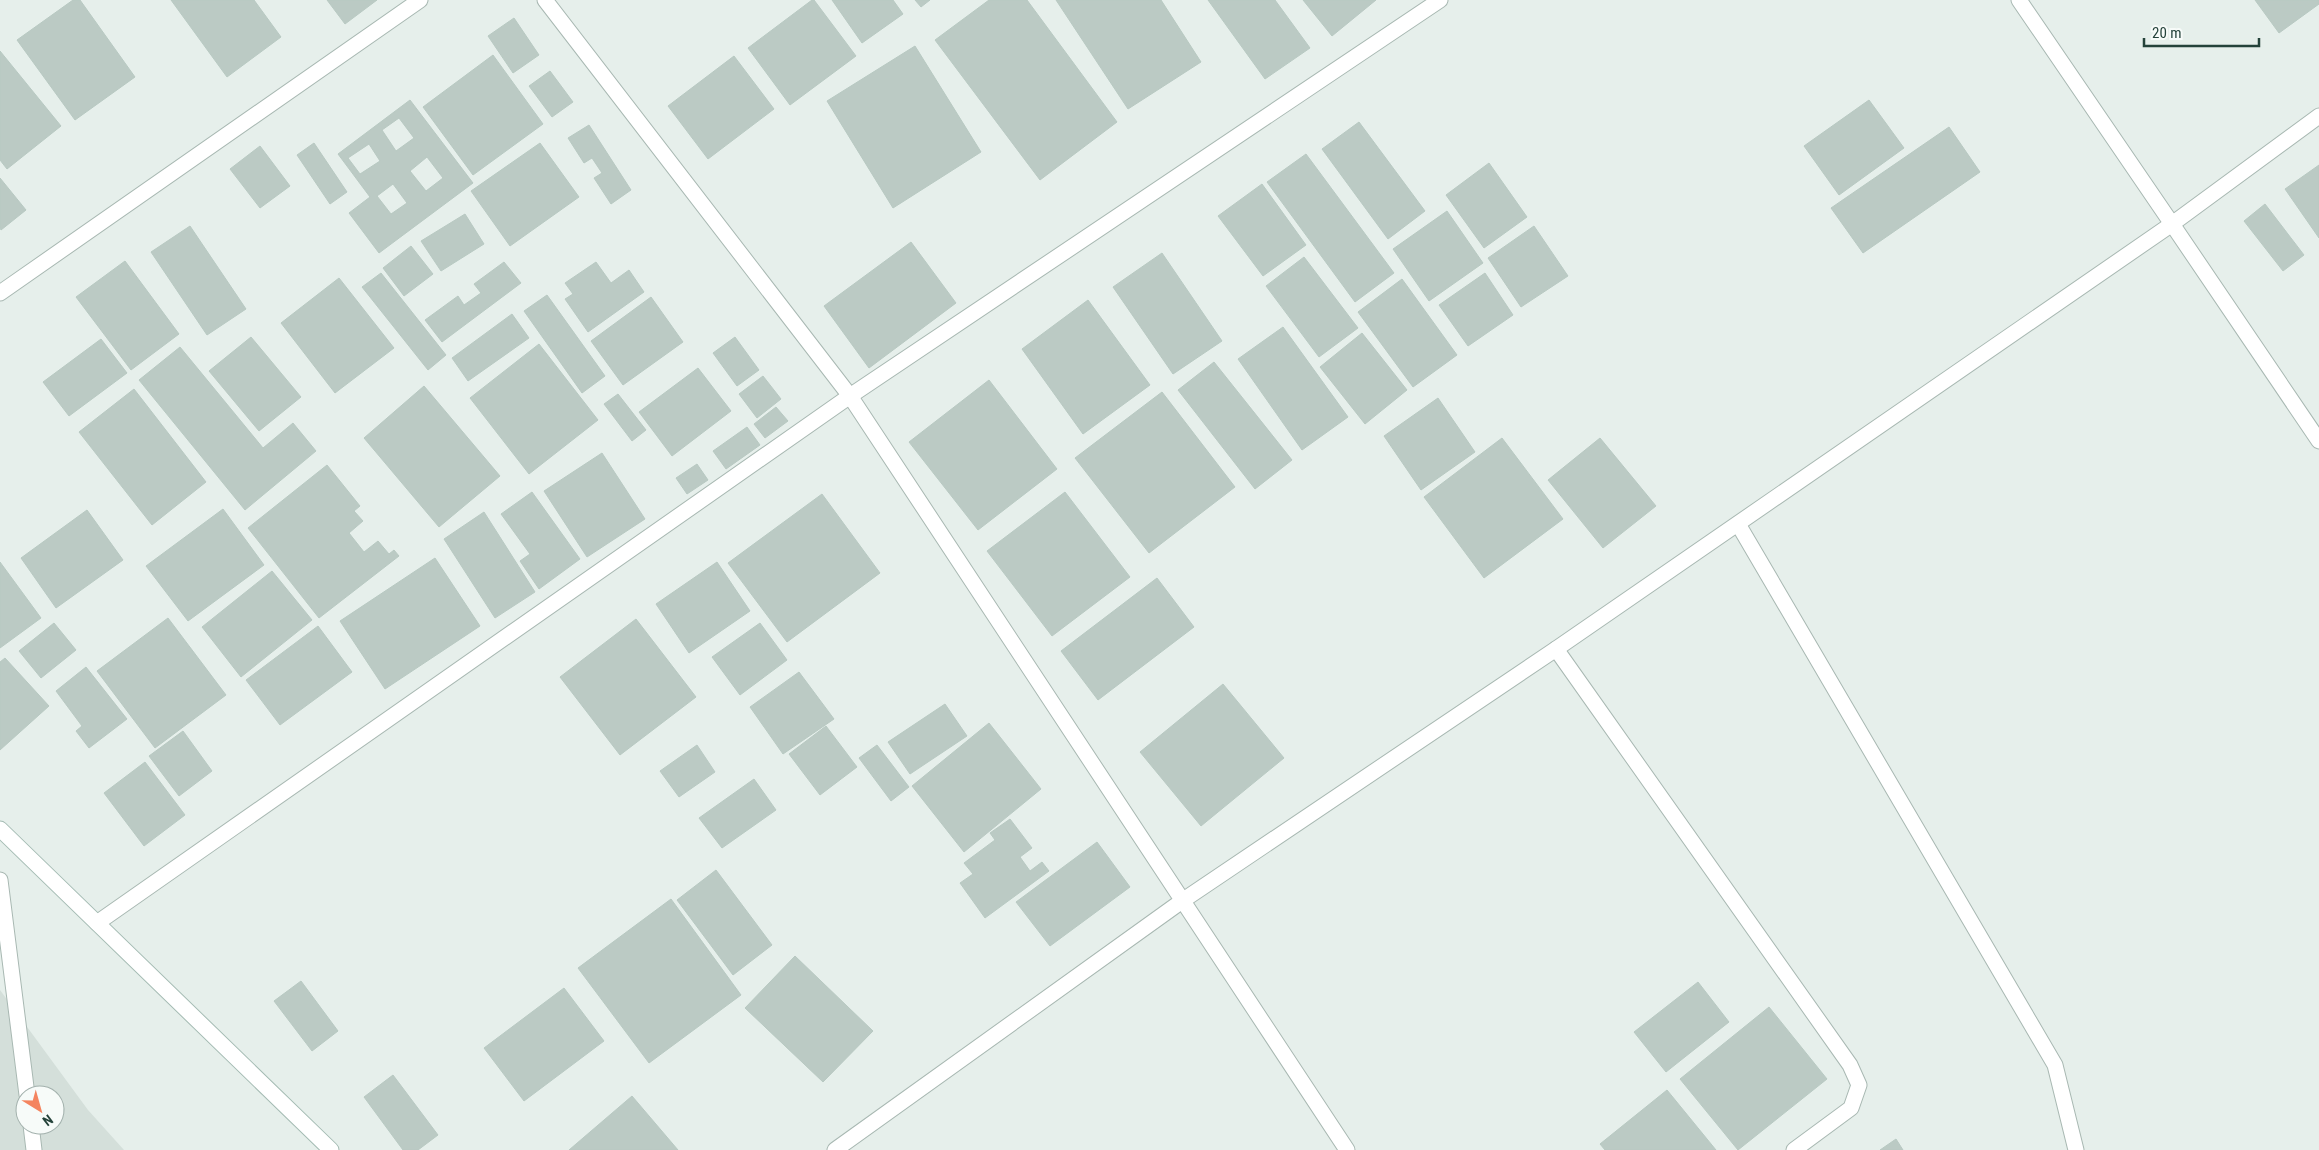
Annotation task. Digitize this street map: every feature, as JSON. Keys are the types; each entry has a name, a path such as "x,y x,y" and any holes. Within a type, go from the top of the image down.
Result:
{"street":[{"path":"0,293 420,0"},
{"path":"545,0 850,396 1347,1150"},
{"path":"97,923 850,396 1440,0"},
{"path":"2019,0 2319,441"},
{"path":"836,1150 1182,901 1738,524 2172,224 2319,116"},
{"path":"1738,524 2055,1065 2076,1150"},
{"path":"1556,649 1850,1065 1859,1085 1851,1108 1794,1150"},
{"path":"0,829 331,1150"},
{"path":"0,880 26,1085"},
{"path":"32,1135 34,1150"}],"shaded area":[{"path":"0,990 88,1110 124,1150 0,1150"}],"building":[{"path":"73,0 80,0 135,77 75,120 17,40"},
{"path":"171,0 254,0 281,37 227,77"},
{"path":"327,0 377,0 345,24"},
{"path":"814,0 856,56 790,105 748,48"},
{"path":"832,0 893,0 903,14 862,43"},
{"path":"915,0 930,0 921,7"},
{"path":"989,0 1027,0 1117,122 1040,180 935,40"},
{"path":"1056,0 1161,0 1201,62 1128,109"},
{"path":"1208,0 1275,0 1310,48 1265,79"},
{"path":"1303,0 1376,0 1332,36"},
{"path":"2255,0 2319,0 2319,4 2279,33"},
{"path":"514,18 539,55 513,73 488,36"},
{"path":"915,46 981,152 893,208 827,101"},
{"path":"0,51 61,126 7,169 0,160"},
{"path":"493,55 543,124 473,175 423,107"},
{"path":"734,56 774,109 708,159 668,106"},
{"path":"550,71 573,102 552,117 529,86"},
{"path":"410,100 473,183 379,253 349,213 370,197 338,154","holes":["399,118 414,138 396,151 382,130","369,144 380,161 360,174 348,158","427,157 443,178 426,191 410,171","393,184 407,203 391,214 377,196"]},
{"path":"1869,100 1904,148 1839,195 1804,146"},
{"path":"1359,122 1425,211 1388,239 1322,149"},
{"path":"589,125 631,190 611,204 594,178 602,173 592,158 584,163 568,138"},
{"path":"1949,127 1980,172 1863,253 1831,208"},
{"path":"314,143 347,192 330,204 297,155"},
{"path":"540,143 579,197 510,246 471,191"},
{"path":"260,146 290,186 260,208 230,169"},
{"path":"1306,154 1394,273 1355,302 1267,182"},
{"path":"1489,163 1527,217 1484,248 1446,195"},
{"path":"2319,165 2319,238 2285,189"},
{"path":"0,178 26,210 1,230 0,228"},
{"path":"1262,184 1306,245 1263,276 1218,216"},
{"path":"2265,204 2304,255 2283,271 2244,221"},
{"path":"1447,211 1483,263 1429,301 1393,249"},
{"path":"465,214 484,244 441,271 421,241"},
{"path":"190,226 246,309 207,335 151,252"},
{"path":"1534,226 1568,276 1521,307 1488,258"},
{"path":"911,242 956,303 869,368 824,306"},
{"path":"411,246 433,274 404,296 383,268"},
{"path":"1162,253 1222,341 1173,374 1113,287"},
{"path":"1304,257 1358,328 1319,357 1266,286"},
{"path":"125,261 179,334 131,370 76,297"},
{"path":"504,262 521,283 442,342 425,320 458,296 464,305 481,293 474,284"},
{"path":"596,262 611,283 629,270 644,292 588,332 565,299 573,294 565,283"},
{"path":"381,273 446,355 428,370 362,287"},
{"path":"1485,273 1513,315 1468,346 1439,305"},
{"path":"339,278 394,348 335,393 281,323"},
{"path":"1402,279 1457,355 1413,387 1358,312"},
{"path":"547,295 605,376 582,393 524,311"},
{"path":"651,297 683,342 623,385 591,341"},
{"path":"1088,300 1150,385 1083,434 1022,349"},
{"path":"512,314 529,338 468,381 452,358"},
{"path":"1283,327 1348,417 1302,450 1238,359"},
{"path":"1362,333 1407,390 1365,424 1320,367"},
{"path":"251,337 301,397 259,431 209,371"},
{"path":"735,337 759,370 737,386 713,353"},
{"path":"101,339 127,373 69,416 43,382"},
{"path":"539,344 598,420 529,474 470,398"},
{"path":"180,347 263,448 293,423 316,451 245,510 139,380"},
{"path":"1214,362 1292,460 1255,489 1178,390"},
{"path":"698,368 731,411 672,456 639,412"},
{"path":"763,376 781,399 757,418 739,394"},
{"path":"989,380 1057,469 978,530 909,442"},
{"path":"424,386 500,476 439,527 364,438"},
{"path":"134,389 206,482 152,525 79,432"},
{"path":"1162,392 1235,487 1149,553 1075,458"},
{"path":"618,394 646,430 632,441 604,404"},
{"path":"1438,398 1475,452 1421,490 1384,436"},
{"path":"776,407 788,421 765,438 754,424"},
{"path":"747,427 760,445 726,469 713,451"},
{"path":"1502,438 1563,519 1484,578 1424,497"},
{"path":"1600,438 1656,506 1603,548 1548,480"},
{"path":"602,453 645,519 587,557 544,491"},
{"path":"697,464 708,480 687,494 676,478"},
{"path":"327,465 360,506 354,511 363,521 349,533 364,552 378,541 389,554 394,550 399,556 319,618 248,528"},
{"path":"532,492 580,559 539,589 520,561 530,554 501,514"},
{"path":"1065,492 1130,577 1052,636 987,551"},
{"path":"822,494 880,573 787,642 728,563"},
{"path":"223,509 264,565 188,621 146,566"},
{"path":"87,510 123,560 56,608 21,558"},
{"path":"484,512 535,592 495,618 444,539"},
{"path":"435,558 480,626 385,689 340,621"},
{"path":"0,562 41,618 0,648"},
{"path":"717,562 750,611 689,653 656,604"},
{"path":"272,571 312,620 241,677 202,627"},
{"path":"1157,578 1194,627 1098,700 1061,651"},
{"path":"168,618 226,695 155,748 97,671"},
{"path":"636,619 696,697 620,755 560,677"},
{"path":"54,623 76,650 41,678 19,651"},
{"path":"760,623 787,660 740,695 712,657"},
{"path":"318,626 352,672 280,725 246,680"},
{"path":"5,658 49,706 0,750 0,662"},
{"path":"86,667 127,719 89,748 76,731 82,726 56,691"},
{"path":"799,672 834,719 783,754 750,707"},
{"path":"1223,684 1284,758 1201,826 1140,752"},
{"path":"945,704 967,736 910,774 888,742"},
{"path":"989,723 1041,789 964,852 912,786"},
{"path":"826,726 857,767 820,795 789,754"},
{"path":"183,731 212,771 179,796 149,756"},
{"path":"697,745 715,772 679,797 660,771"},
{"path":"877,745 909,787 891,801 859,758"},
{"path":"145,762 185,815 144,846 104,793"},
{"path":"754,779 776,810 722,848 699,818"},
{"path":"1010,819 1032,848 1020,857 1030,871 1042,862 1049,871 985,918 960,883 973,874 964,863 995,840 990,833"},
{"path":"1097,842 1130,887 1050,946 1016,902"},
{"path":"716,870 772,945 733,975 677,900"},
{"path":"671,899 741,995 649,1063 578,968"},
{"path":"795,956 873,1031 823,1082 745,1008"},
{"path":"301,981 338,1031 312,1051 274,1001"},
{"path":"1698,982 1729,1022 1666,1072 1634,1032"},
{"path":"564,988 604,1041 524,1101 484,1048"},
{"path":"1769,1007 1827,1079 1738,1150 1680,1079"},
{"path":"393,1075 438,1135 418,1150 403,1150 364,1097"},
{"path":"1667,1090 1716,1150 1605,1150 1600,1144"},
{"path":"632,1096 678,1150 569,1150"},
{"path":"1896,1139 1903,1150 1880,1150"}]}
